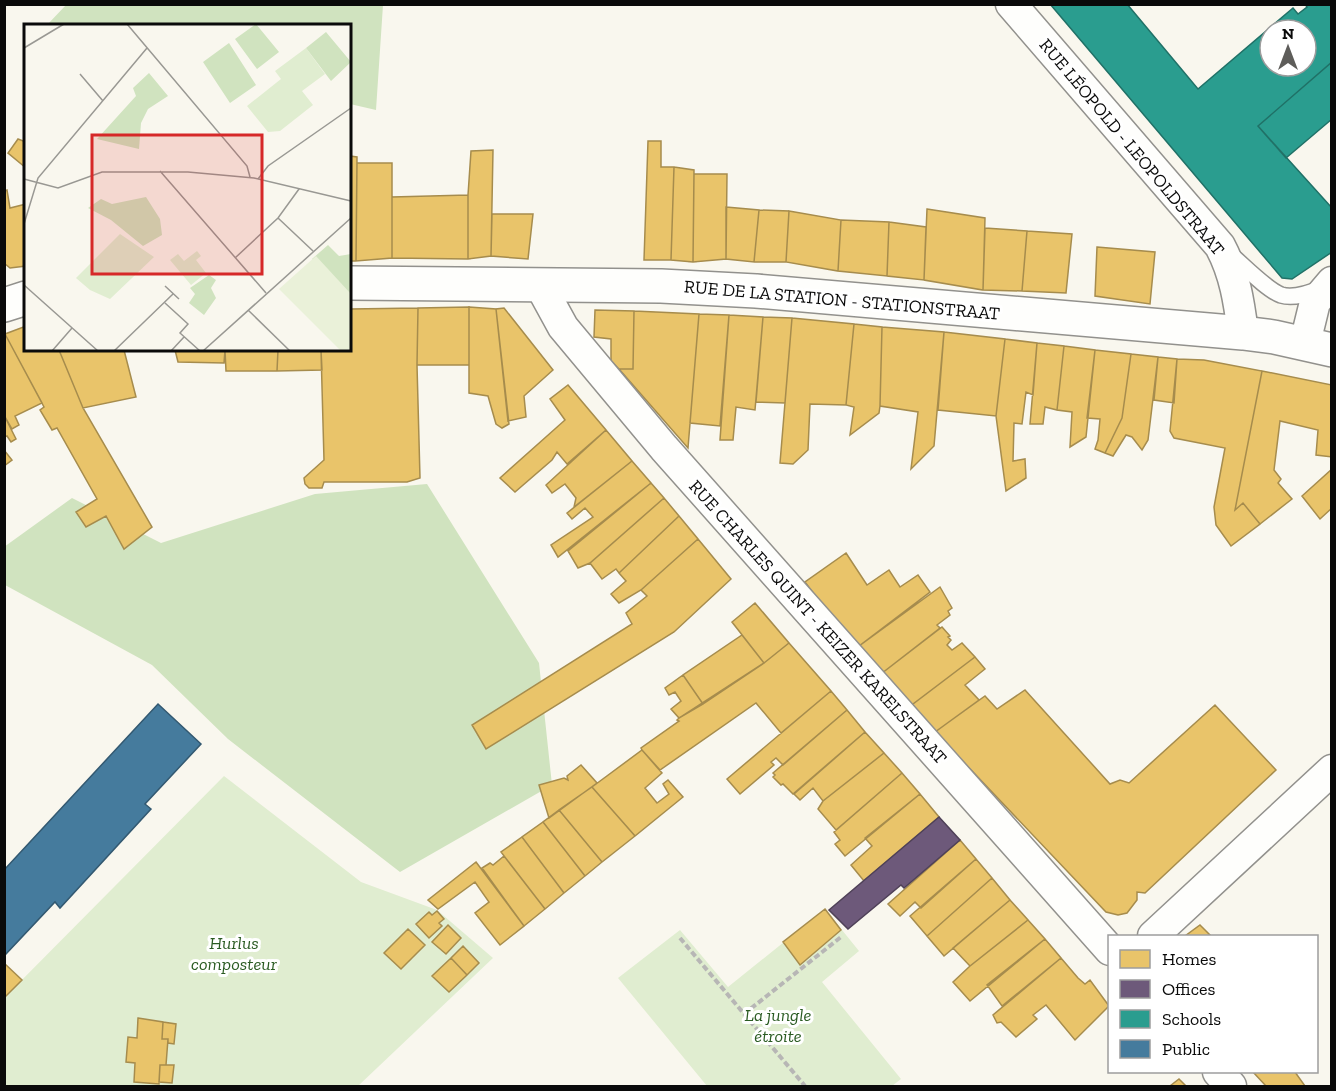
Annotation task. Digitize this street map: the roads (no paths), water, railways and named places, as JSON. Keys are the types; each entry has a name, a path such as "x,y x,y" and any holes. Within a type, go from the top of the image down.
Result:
{"street":[{"name":"RUE LÉOPOLD - LEOPOLDSTRAAT","path":"1011,4 1220,246 1235,280 1243,333"},
{"name":"RUE DE LA STATION - STATIONSTRAAT","path":"351,283 661,286 756,291 1243,333 1318,346"},
{"path":"1318,346 1315,302 1329,283"},
{"name":"RUE CHARLES QUINT - KEIZER KARELSTRAAT","path":"540,285 562,327 664,448 1108,948"},
{"path":"4,305 24,299"},
{"path":"1154,935 1332,770"},
{"path":"1220,1073 1231,1086"}],"lane":[{"path":"1220,246 1263,283 1281,295 1309,293 1329,283"}],"park label":[{"name":"Hurlus composteur","path":"234,953"},
{"name":"La jungle étroite","path":"778,1025"}]}
